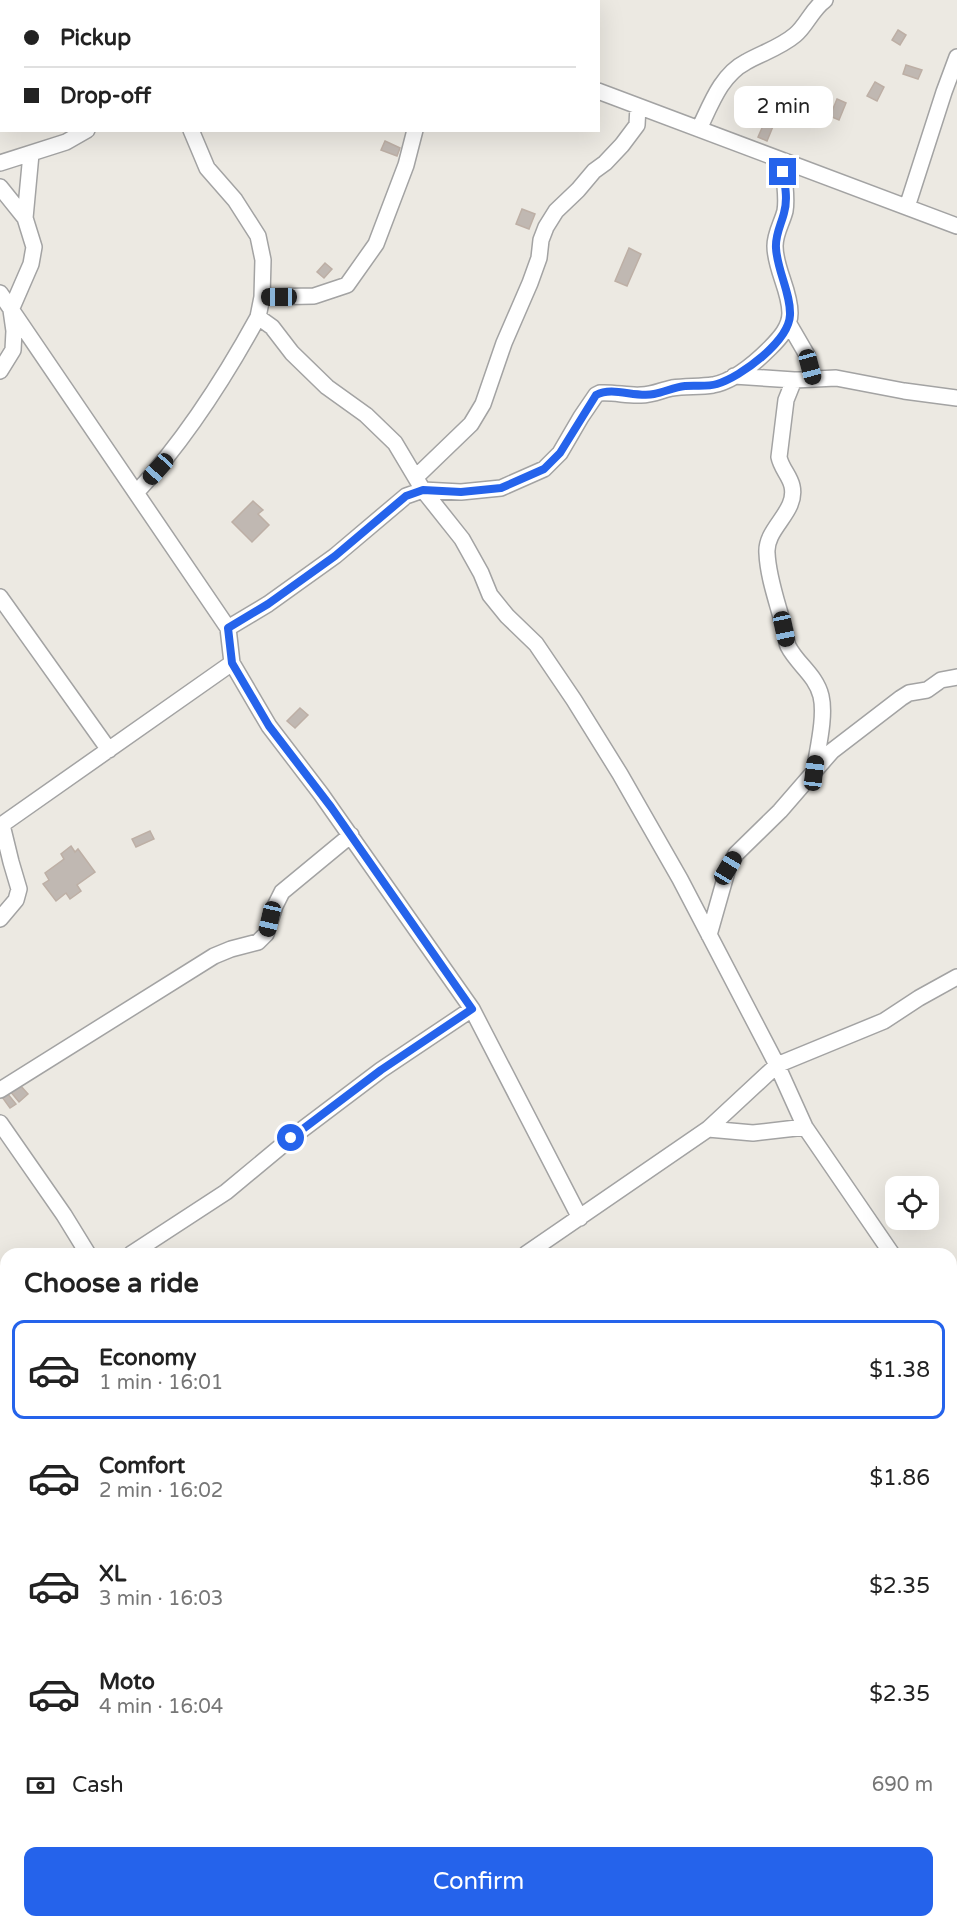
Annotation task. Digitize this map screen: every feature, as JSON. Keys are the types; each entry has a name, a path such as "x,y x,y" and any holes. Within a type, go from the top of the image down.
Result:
{"street":[{"path":"699,129 713,99 729,74 795,35 819,4 825,0"},
{"path":"907,207 957,57"},
{"path":"600,92 957,226"},
{"path":"637,125 638,106"},
{"path":"228,628 268,604 335,556 420,484 471,424 483,404 504,343 539,258 541,240 546,227 556,211 594,171 605,163 637,125 648,122 659,113"},
{"path":"0,163 31,154 64,136 79,132"},
{"path":"136,494 192,426 228,370 258,317 262,297 263,260 258,236 235,200 207,168 192,132"},
{"path":"262,297 314,296 347,285 376,244 406,165 414,132"},
{"path":"25,218 31,154"},
{"path":"420,484 461,492 501,488 544,469 560,453 596,395 600,393 639,396 655,394 676,387 716,385 735,376 762,356 779,339 789,324 790,312 775,246 786,198 783,172 785,161"},
{"path":"0,187 25,218 34,247 31,264 11,310 14,331 13,350 0,371"},
{"path":"0,293 228,628 232,663 269,726 351,835 472,1009 580,1218"},
{"path":"258,317 272,327 292,353 327,387 366,415 395,443 420,484 462,539 490,595 536,645 574,700 620,774 680,879 777,1065 805,1127 888,1248"},
{"path":"789,324 807,355 813,379"},
{"path":"735,376 794,380 836,378 957,398"},
{"path":"794,380 786,400 779,457 781,466 792,485 792,497 766,550 788,646 816,684 821,697 821,721 814,773"},
{"path":"0,597 109,750"},
{"path":"0,919 16,900 19,889 5,860 1,826 232,663"},
{"path":"709,935 728,868 736,854 780,812 832,751 909,693 927,690 941,680 957,677"},
{"path":"0,1090 200,964 231,949 258,942 266,934 274,906 282,892 351,835"},
{"path":"535,1248 708,1129 777,1065 884,1021 957,978"},
{"path":"140,1248 225,1192 291,1138 381,1070 472,1009"},
{"path":"0,1123 84,1248"},
{"path":"708,1129 753,1133 805,1127"}],"building":[{"path":"898,30 906,35 900,45 892,40"},
{"path":"906,65 922,70 918,79 903,74"},
{"path":"875,82 884,87 877,101 867,96"},
{"path":"837,99 846,103 839,120 830,116"},
{"path":"765,121 774,124 767,141 758,137"},
{"path":"385,141 400,148 397,156 381,150"},
{"path":"522,209 535,214 529,229 516,224"},
{"path":"629,248 641,254 627,286 615,281"},
{"path":"325,263 332,269 324,278 317,272"},
{"path":"253,501 263,510 258,514 269,525 252,542 232,522"},
{"path":"300,708 308,715 295,728 287,721"},
{"path":"150,831 154,839 136,847 132,839"},
{"path":"71,846 75,852 78,849 95,872 77,885 81,891 70,899 66,893 56,901 43,884 49,880 45,873 64,859 61,854"},
{"path":"19,1084 28,1094 19,1102 10,1091"},
{"path":"7,1093 16,1104 10,1108 2,1097"}],"route":[{"path":"291,1138 381,1070 472,1009 331,807 269,726 232,663 228,628 268,604 335,556 406,496 423,490 461,492 501,488 544,469 560,453 596,395 610,392 639,396 686,386 716,385 735,376 762,356 779,339 789,324 790,312 775,246 786,198 783,172"}]}
